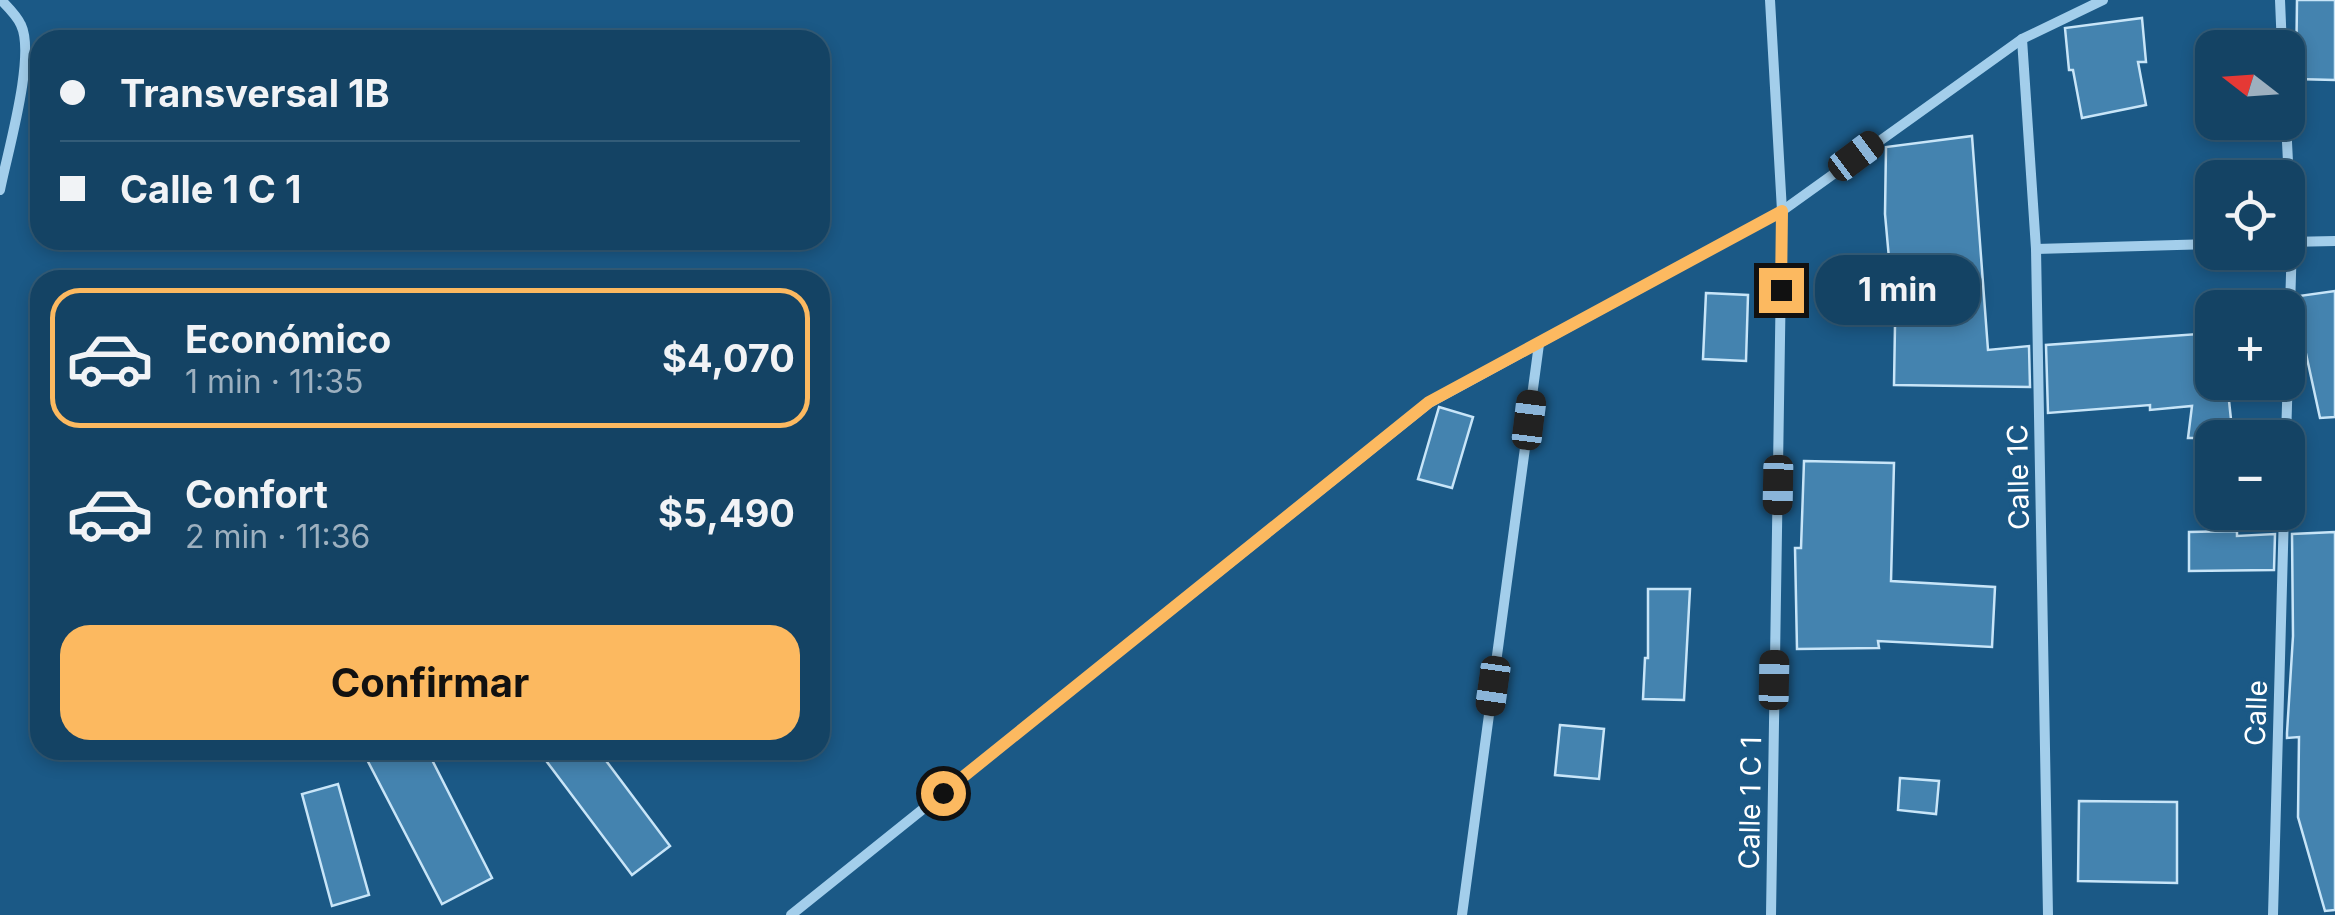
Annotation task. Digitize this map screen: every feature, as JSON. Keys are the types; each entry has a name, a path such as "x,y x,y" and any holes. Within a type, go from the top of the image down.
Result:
{"street":[{"path":"0,190 24,73 26,44 21,25 1,0"},
{"name":"Calle 1 C 1","path":"1770,0 1782,211 1771,915"},
{"path":"791,915 1429,402 1782,211 2022,39 2103,0"},
{"path":"2280,0 2281,30"},
{"name":"Calle 1C","path":"2022,39 2036,249 2048,915"},
{"path":"2305,242 2335,241"},
{"path":"2036,249 2195,244"},
{"path":"2286,420 2289,270"},
{"path":"1462,915 1539,344"},
{"name":"Calle","path":"2273,915 2284,530"}],"building":[{"path":"2297,0 2335,0 2335,80 2305,79 2305,30 2297,30"},
{"path":"2142,18 2146,62 2138,62 2146,105 2082,118 2073,70 2069,70 2065,28"},
{"path":"1972,136 1988,350 2029,346 2030,387 1894,385 1895,325 1885,214 1886,147"},
{"path":"2335,291 2335,417 2320,418 2305,349 2305,295"},
{"path":"1706,293 1748,295 1746,361 1703,359"},
{"path":"2195,334 2195,400 2229,400 2231,420 2195,420 2195,438 2188,438 2192,406 2150,410 2150,405 2048,413 2046,345"},
{"path":"1439,407 1473,417 1452,488 1418,479"},
{"path":"1804,461 1894,463 1891,581 1995,587 1992,647 1878,641 1879,648 1797,649 1795,548 1801,548"},
{"path":"2237,531 2237,536 2275,534 2274,570 2189,571 2189,532"},
{"path":"2335,532 2335,910 2325,911 2298,817 2299,737 2287,738 2293,636 2292,534"},
{"path":"1648,589 1690,589 1684,700 1643,699 1648,658"},
{"path":"1560,725 1604,729 1599,779 1555,775"},
{"path":"367,760 432,760 492,878 442,904"},
{"path":"546,760 606,760 670,846 632,875"},
{"path":"1900,778 1939,781 1936,814 1898,810"},
{"path":"338,784 369,895 332,906 302,794"},
{"path":"2079,801 2177,802 2177,883 2078,881"}],"route":[{"path":"943,793 1429,402 1782,211 1781,290"}]}
